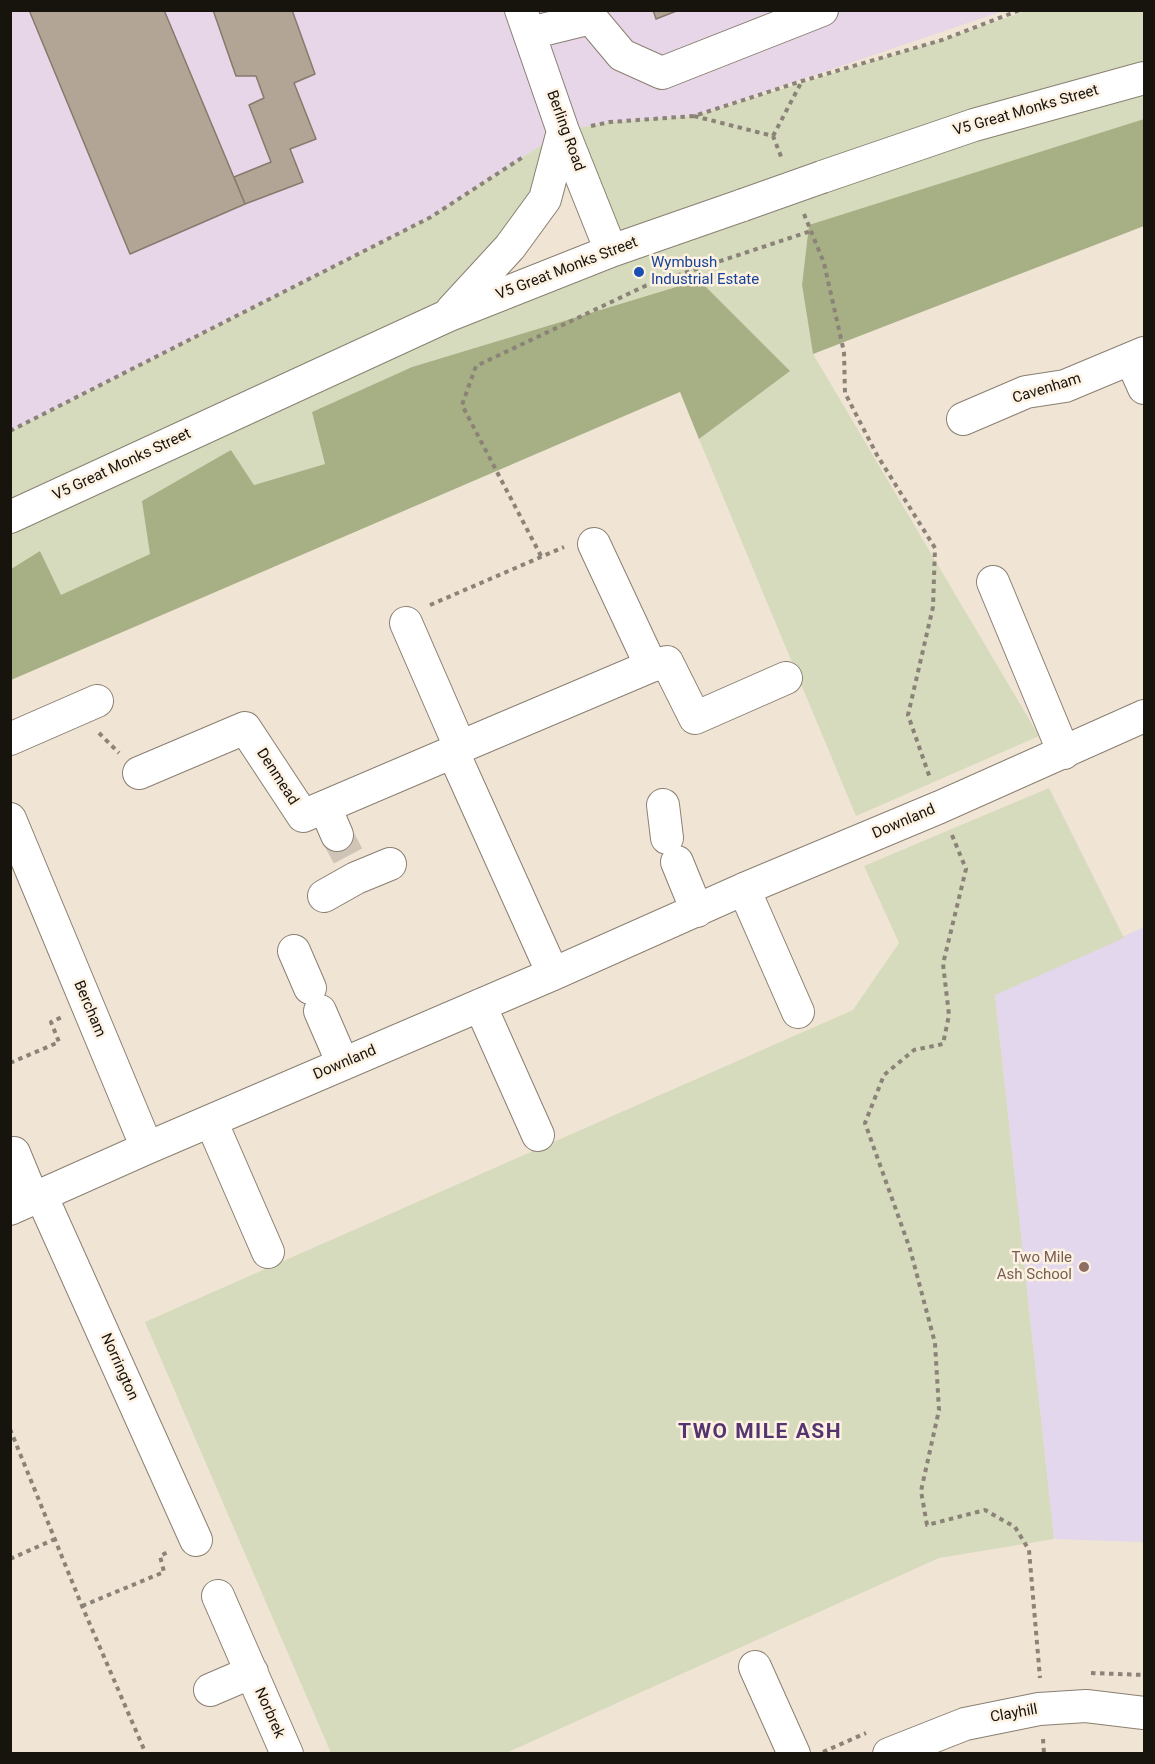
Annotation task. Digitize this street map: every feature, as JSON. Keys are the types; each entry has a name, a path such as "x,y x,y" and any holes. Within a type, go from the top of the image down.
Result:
{"street":[{"path":"526,22 591,18 622,56 662,73 822,10"},
{"name":"Berling Road","path":"526,22 563,131 611,251"},
{"name":"V5 Great Monks Street","path":"10,517 447,315 611,251 974,125 1144,78"},
{"path":"447,315 510,247 545,199 563,131"},
{"name":"Cavenham","path":"963,419 1026,392 1065,386 1138,356 1144,388"},
{"path":"594,544 651,666 667,662 695,718 786,678"},
{"path":"993,582 1064,753"},
{"path":"406,623 553,974"},
{"name":"Denmead","path":"139,773 245,728 303,816 651,666"},
{"path":"10,739 87,706"},
{"name":"Downland","path":"28,1201 744,889 940,807 1144,716"},
{"path":"663,805 672,850 697,911"},
{"path":"325,807 347,857"},
{"name":"Bercham","path":"10,819 21,874 88,1007 147,1148"},
{"path":"347,857 390,864"},
{"path":"324,896 347,857"},
{"path":"744,889 798,1012"},
{"path":"294,951 343,1064"},
{"path":"480,1005 538,1135"},
{"path":"211,1121 268,1252"},
{"name":"Norrington","path":"14,1153 28,1201 196,1540"},
{"name":"Norbrek","path":"218,1596 287,1754"},
{"path":"755,1666 794,1754"},
{"name":"Norbrek","path":"210,1690 252,1672"},
{"name":"Clayhill","path":"889,1754 965,1724 1039,1709 1086,1707 1144,1713"}],"path":[{"path":"785,168 773,136 802,81"},
{"path":"694,117 773,136"},
{"path":"801,207 824,263 844,352 845,393 877,455 935,549 933,607 908,715 940,807 966,869 943,964 949,1015 943,1044 914,1050 884,1075 865,1123 910,1249 935,1343 939,1410 921,1491 927,1525 985,1510 1015,1527 1029,1550 1044,1754"},
{"path":"541,556 462,405 476,366 645,286 811,231"},
{"path":"406,623 419,610 568,544 594,544"},
{"path":"87,706 139,773"},
{"path":"10,1063 59,1042 51,1022 88,1007"},
{"path":"10,1430 146,1754"},
{"path":"10,1559 55,1539"},
{"path":"82,1606 164,1572 160,1556 196,1540"}],"shaded area":[{"path":"11,11 1003,11 694,116 610,122 563,131 431,217 11,431"},
{"name":"Two Mile Ash School","path":"1144,927 1144,1542 1054,1539 995,995"}],"green space":[{"path":"1026,11 1144,11 1144,119 809,226 802,285 813,354 1039,736 856,816 699,439 789,371 698,280 412,367 312,412 325,464 254,485 231,450 150,554 61,596 40,551 11,569 11,431 431,217 563,131 610,122 694,116 942,40","holes":["564,132 611,251 448,314 510,247"]},
{"path":"1144,119 1144,226 813,354 802,285 809,225"},
{"path":"699,280 790,371 699,439 680,392 11,680 11,569 40,551 61,595 150,554 142,501 231,450 254,485 325,464 312,412 412,367"},
{"path":"1049,788 1124,938 995,995 1054,1539 939,1558 506,1753 331,1753 145,1322 853,1010 899,943 864,866"}],"building":[{"path":"29,10 164,10 245,204 130,254"},
{"path":"213,10 292,10 315,74 294,83 316,139 290,149 303,182 245,204 234,177 271,162 249,105 264,98 256,76 236,76"},
{"path":"653,10 679,10 656,19"}],"tunnel":[{"path":"337,835 348,856"}],"place":[{"name":"Wymbush Industrial Estate","path":"639,272"},
{"name":"Two Mile Ash School","path":"1084,1267"}],"district":[{"name":"TWO MILE ASH","path":"760,1433"}]}
